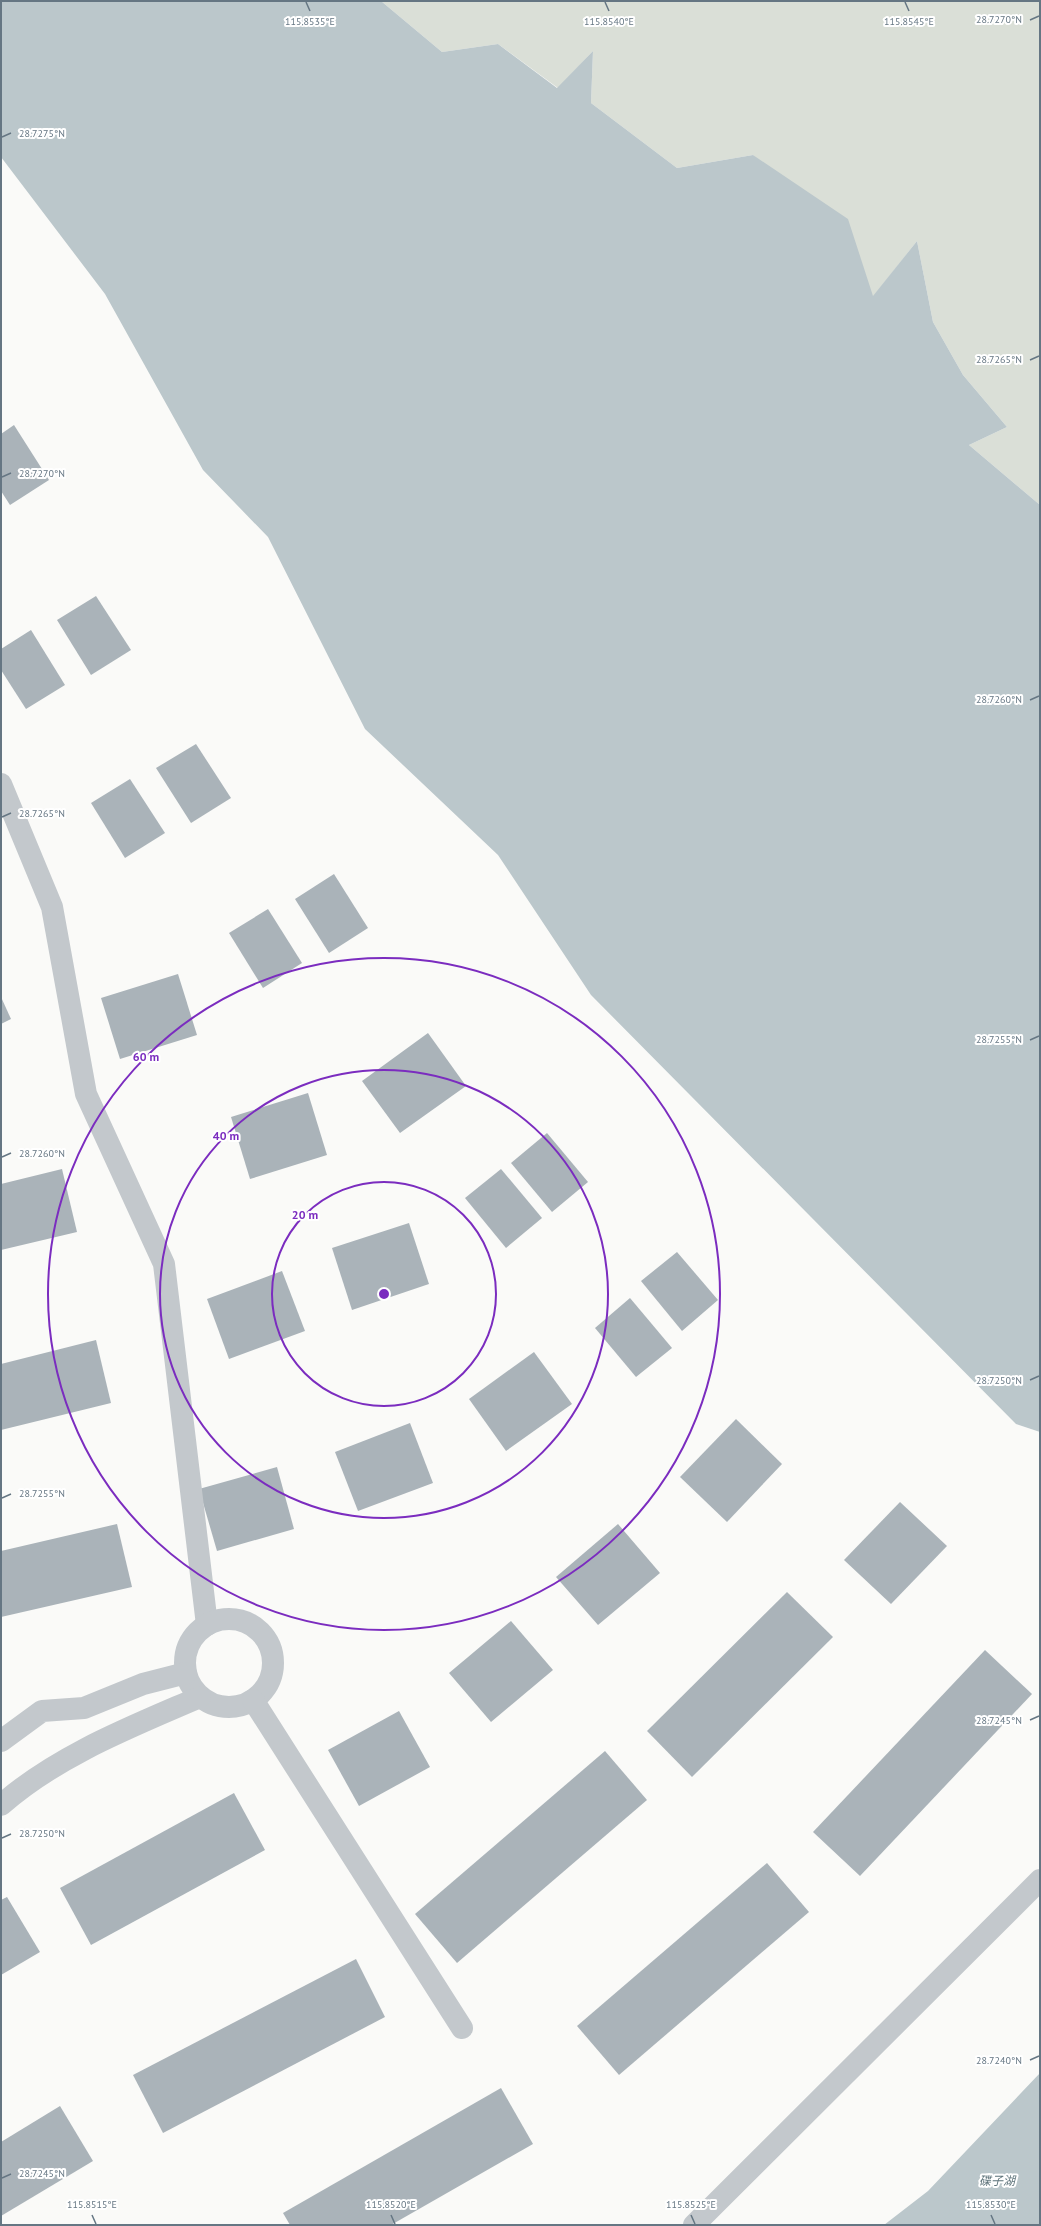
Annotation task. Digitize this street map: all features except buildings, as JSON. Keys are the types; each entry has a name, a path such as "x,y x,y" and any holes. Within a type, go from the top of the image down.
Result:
{"lane":[{"path":"1,784 52,907 86,1094 164,1264 207,1625"},
{"path":"221,1620 235,1620 250,1624 262,1634 270,1646 273,1661 271,1676 264,1690 253,1700 239,1706 225,1707 212,1704 200,1697 191,1686 186,1673 185,1659 188,1646 196,1634 207,1625 221,1620"},
{"path":"1,1741 42,1711 84,1708 143,1684 186,1673"},
{"path":"1,1805 26,1784 93,1744 200,1697"},
{"path":"253,1700 462,2028"},
{"path":"694,2225 1040,1880"}],"shaded area":[{"path":"381,1 1040,1 1040,505 969,445 1007,427 963,375 933,322 917,241 873,297 753,155 677,168 591,103 593,51 558,88 498,44 442,52"}],"water":[{"path":"1,1 381,1 442,52 498,44 557,88 593,51 591,103 677,168 753,155 848,219 873,296 917,241 933,322 963,375 1007,427 969,445 1040,505 1040,1432 1016,1424 591,995 498,855 365,729 268,537 203,470 105,294 1,157"},
{"name":"碟子湖","path":"1040,2073 1040,2225 884,2225 928,2191"}]}
